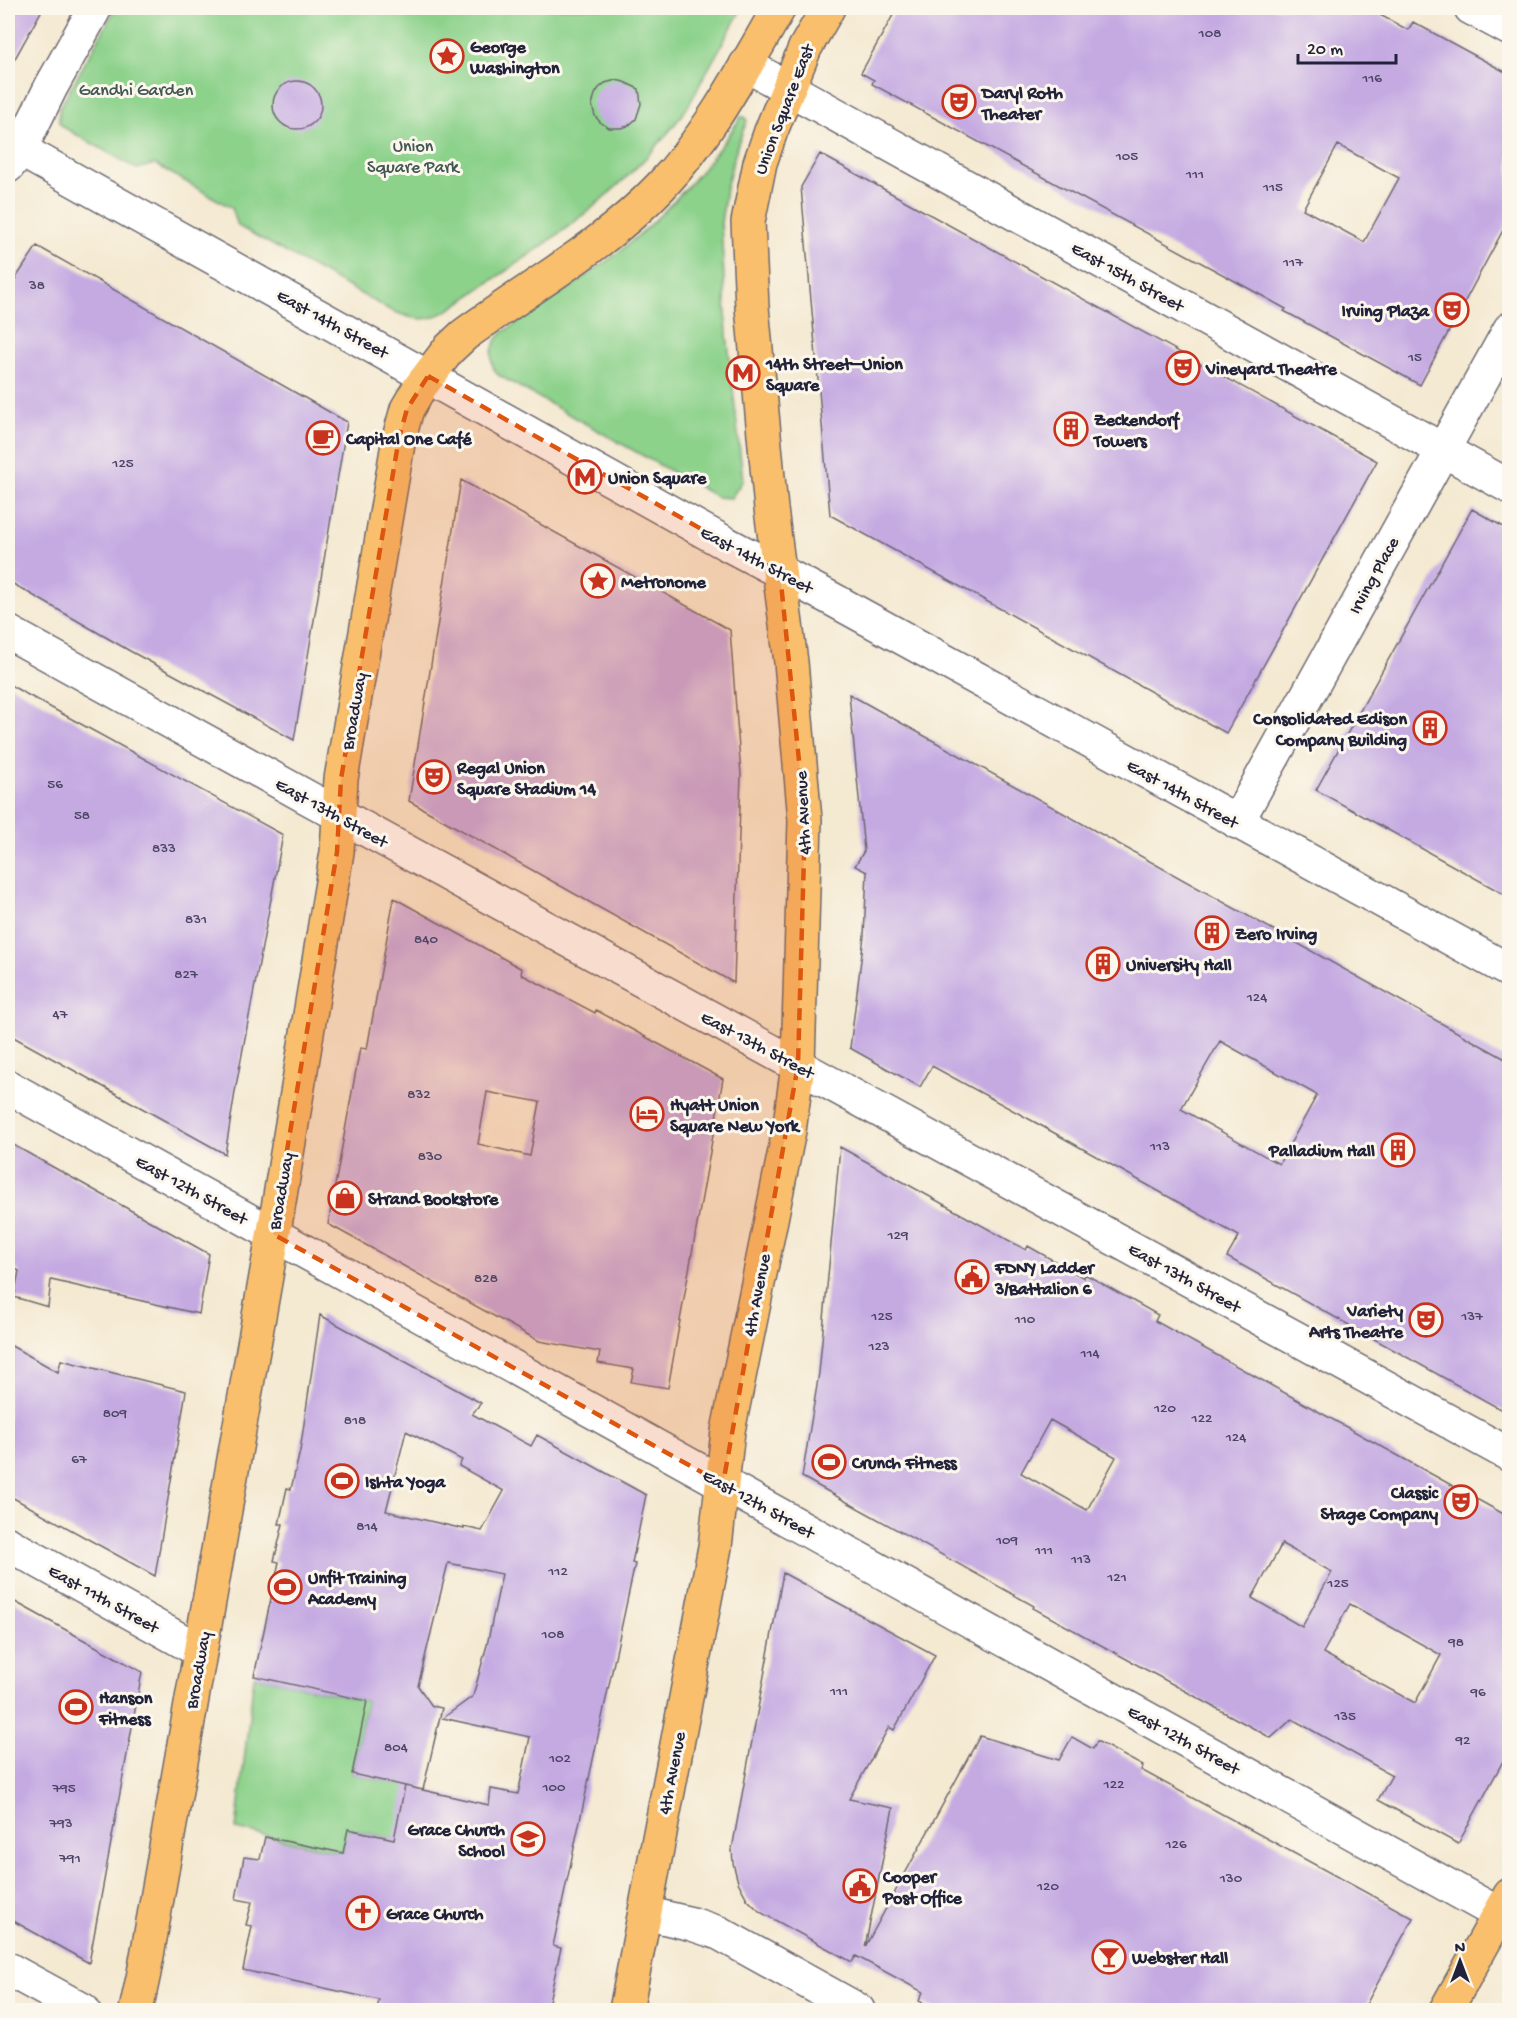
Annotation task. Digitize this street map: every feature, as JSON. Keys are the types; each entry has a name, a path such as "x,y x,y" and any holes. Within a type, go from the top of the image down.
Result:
{"main road":[{"path":"428,376 464,335 599,242 660,187 702,136 779,8"},
{"name":"Union Square East","path":"780,573 771,509 750,283 748,240 751,204 760,163 788,88 805,48 828,8"},
{"name":"Broadway","path":"136,2010 273,1234 337,852 341,778 399,438 407,409 428,376"},
{"name":"4th Avenue","path":"626,2010 715,1547 729,1431 789,1131 798,1065 805,820 791,662 780,573"},
{"path":"1446,2010 1506,1910"}],"street":[{"path":"12,153 95,8"},
{"path":"1471,8 1509,29"},
{"name":"East 15th Street","path":"746,65 1509,488"},
{"name":"East 14th Street","path":"12,153 428,376 780,573 830,598 1509,971"},
{"name":"Irving Place","path":"1237,822 1509,329"},
{"name":"East 13th Street","path":"8,632 1509,1455"},
{"name":"East 12th Street","path":"8,1087 723,1484 1506,1910"},
{"name":"East 11th Street","path":"8,1544 200,1651"},
{"path":"645,1913 692,1924 718,1933 858,2010"},
{"path":"8,1969 83,2010"}],"highlighted area":[{"path":"428,376 780,573 805,820 798,1065 723,1484 273,1234 337,852 341,779 399,438 407,409"}],"green space":[{"name":"Union Square Park","path":"116,8 742,8 688,107 639,165 591,209 539,248 452,308 437,316 420,319 390,310 238,226 232,208 155,164 137,169 63,127 59,122 59,109"},
{"path":"741,117 745,117 747,121 737,146 726,188 721,223 727,334 743,480 731,498 717,497 498,375 492,364 492,353 495,342 502,333 596,269 658,217 702,170"},
{"path":"254,1676 367,1701 352,1774 406,1786 401,1809 407,1842 349,1829 343,1853 236,1829"}],"building":[{"path":"8,8 43,8 8,71"},
{"path":"897,8 1367,8 1408,30 1413,22 1509,74 1509,219 1420,385 1284,311 1286,309 1257,293 872,84 874,80 861,73","holes":["1338,145 1399,178 1364,242 1303,209"]},
{"path":"616,80 639,89 641,104 636,119 628,126 609,128 595,116 592,105 599,88 605,83"},
{"path":"292,81 302,81 314,88 321,100 321,110 314,122 302,129 292,129 277,118 273,110 273,100 284,85"},
{"name":"Zeckendorf Towers","path":"820,154 1377,461 1226,733 830,515 801,187"},
{"path":"37,246 347,422 294,740 130,651 8,581 8,290"},
{"path":"461,480 730,630 741,775 734,983 409,801"},
{"name":"Consolidated Edison Company Building","path":"1472,509 1509,530 1509,897 1316,790"},
{"path":"8,684 283,835 225,1154 8,1034"},
{"path":"849,694 1509,1061 1509,1414 1227,1257 1239,1236 1040,1125 932,1066 920,1087 850,1048 864,936 867,872 855,866 864,851","holes":["1220,1041 1317,1095 1279,1164 1181,1109"]},
{"path":"394,898 522,969 521,974 595,1013 596,1010 723,1079 668,1388 631,1382 634,1369 598,1363 600,1352 539,1341 328,1224 360,1048 367,1049","holes":["487,1092 540,1102 530,1156 478,1144"]},
{"path":"8,1142 209,1254 199,1314 51,1280 48,1307 14,1297 19,1271 8,1265"},
{"path":"840,1147 1026,1250 1028,1246 1084,1278 1085,1274 1158,1315 1155,1321 1509,1517 1509,1750 1458,1844 1378,1800 1392,1775 1292,1719 1271,1738 1033,1608 1034,1606 802,1477 819,1373","holes":["1050,1420 1116,1457 1087,1510 1021,1473","1282,1544 1332,1572 1302,1627 1252,1598","1350,1604 1441,1655 1415,1703 1323,1653"]},
{"path":"320,1315 481,1403 472,1414 531,1446 537,1435 646,1495 632,1563 635,1564 553,1946 561,1948 547,2010 377,2010 379,2000 243,1970 252,1926 246,1925 252,1902 236,1899 244,1857 260,1859 265,1837 343,1853 348,1829 394,1839 405,1786 489,1805 491,1789 518,1794 530,1737 443,1718 473,1696 487,1645 502,1574 448,1563 418,1686 432,1706 442,1708 423,1790 352,1774 367,1701 254,1676 279,1562 274,1561 283,1524 279,1524 287,1488 291,1489 300,1451","holes":["406,1431 462,1460 459,1466 504,1491 482,1531 386,1511"]},
{"path":"8,1344 58,1372 61,1360 186,1391 155,1576 8,1495"},
{"path":"783,1573 935,1655 894,1730 889,1727 849,1799 893,1808 865,1947 980,1736 1059,1760 1072,1737 1093,1749 1097,1741 1143,1766 1141,1770 1413,1918 1363,2010 936,2010 919,2001 923,1992 856,1956 852,1962 760,1912 747,1899 738,1882 732,1849"},
{"path":"8,1598 142,1672 89,1963 8,1918"}],"place":[{"name":"George Washington","path":"447,56"},
{"name":"Daryl Roth Theater","path":"959,102"},
{"name":"Irving Plaza","path":"1452,310"},
{"name":"Vineyard Theatre","path":"1183,368"},
{"name":"14th Street–Union Square","path":"743,373"},
{"name":"Zeckendorf Towers","path":"1071,429"},
{"name":"Capital One Café","path":"323,438"},
{"name":"Union Square","path":"585,477"},
{"name":"Metronome","path":"598,581"},
{"name":"Consolidated Edison Company Building","path":"1430,728"},
{"name":"Regal Union Square Stadium 14","path":"434,777"},
{"name":"Zero Irving","path":"1212,933"},
{"name":"University Hall","path":"1103,964"},
{"name":"Hyatt Union Square New York","path":"647,1114"},
{"name":"Palladium Hall","path":"1398,1150"},
{"name":"Strand Bookstore","path":"345,1198"},
{"name":"FDNY Ladder 3/Battalion 6","path":"972,1277"},
{"name":"Variety Arts Theatre","path":"1426,1320"},
{"name":"Crunch Fitness","path":"829,1462"},
{"name":"Ishta Yoga","path":"342,1481"},
{"name":"Classic Stage Company","path":"1461,1502"},
{"name":"Unfit Training Academy","path":"285,1587"},
{"name":"Hanson Fitness","path":"76,1707"},
{"name":"Grace Church School","path":"528,1839"},
{"name":"Cooper Post Office","path":"860,1886"},
{"name":"Grace Church","path":"363,1913"},
{"name":"Webster Hall","path":"1109,1957"}],"park label":[{"name":"Gandhi Garden","path":"136,89"}]}
